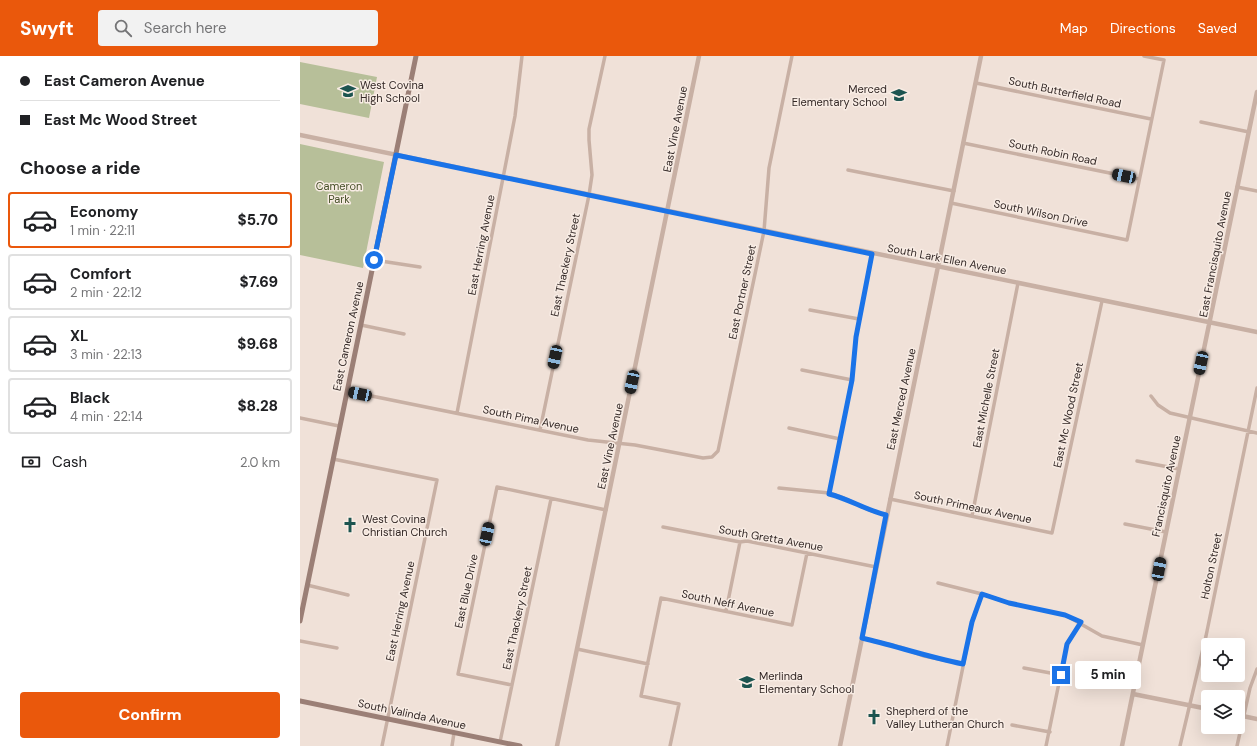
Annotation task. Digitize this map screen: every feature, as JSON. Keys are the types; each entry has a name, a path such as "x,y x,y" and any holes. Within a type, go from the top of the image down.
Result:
{"main road":[{"name":"East Cameron Avenue","path":"300,621 416,56"},
{"name":"South Valinda Avenue","path":"300,701 520,746"}],"street":[{"name":"East Herring Avenue","path":"457,413 504,178 515,116 522,56"},
{"name":"East Thackery Street","path":"540,430 589,195 592,175 589,140 590,129 605,56"},
{"name":"East Vine Avenue","path":"557,746 699,56"},
{"name":"East Portner Street","path":"712,457 718,450 764,231 769,168 792,56"},
{"name":"East Merced Avenue","path":"840,746 981,56"},
{"path":"1139,179 1164,60 1144,56"},
{"name":"South Butterfield Road","path":"976,83 1151,119"},
{"name":"East Francisquito Avenue","path":"1189,418 1257,92"},
{"path":"1201,122 1249,132"},
{"name":"South Lark Ellen Avenue","path":"300,135 872,254 938,266 1257,332"},
{"name":"South Robin Road","path":"963,143 1139,179"},
{"path":"848,170 954,191"},
{"name":"South Wilson Drive","path":"951,203 1127,240 1139,179"},
{"path":"1237,187 1257,191"},
{"path":"829,494 852,380 859,319 872,254"},
{"path":"374,260 420,267"},
{"name":"East Michelle Street","path":"972,516 1018,283"},
{"name":"East Mc Wood Street","path":"1052,533 1102,301"},
{"path":"810,310 859,319"},
{"path":"361,325 404,334"},
{"path":"802,370 852,380"},
{"name":"Holton Street","path":"1180,746 1188,705 1206,636 1257,388"},
{"name":"South Pima Avenue","path":"347,391 588,440 635,445 703,458 712,457"},
{"path":"1151,396 1158,405 1170,413 1257,433"},
{"path":"300,418 340,426"},
{"name":"Francisquito Avenue","path":"1122,746 1189,418"},
{"path":"789,428 840,439"},
{"name":"East Herring Avenue","path":"333,459 437,480 382,746"},
{"path":"1137,461 1179,469"},
{"name":"East Blue Drive","path":"512,685 458,674 496,487 551,499"},
{"path":"779,488 829,494 844,498 869,510 886,515"},
{"name":"East Thackery Street","path":"500,742 551,499"},
{"path":"551,499 606,510"},
{"name":"South Primeaux Avenue","path":"890,499 1052,533"},
{"path":"1125,524 1166,532"},
{"name":"South Gretta Avenue","path":"663,527 740,542 747,541 876,567"},
{"path":"726,612 740,542"},
{"name":"South Neff Avenue","path":"648,664 661,598 792,625 807,553"},
{"path":"938,583 982,594 1009,603 1065,615 1081,622 1102,636 1143,645"},
{"path":"307,585 348,595"},
{"path":"947,746 972,622 982,594"},
{"path":"1046,746 1067,644 1081,622"},
{"path":"862,638 900,647 924,656 963,664"},
{"path":"300,640 337,648"},
{"path":"577,649 648,664 642,696 679,704 670,746"},
{"path":"1024,668 1061,675"},
{"path":"1245,711 1250,688 1257,669"},
{"path":"1133,694 1201,708"},
{"path":"1245,716 1257,719"},
{"path":"1012,725 1050,732"},
{"path":"452,746 454,732"},
{"path":"1237,746 1240,734"}],"green space":[{"path":"300,62 377,77 369,118 300,104"},
{"name":"Cameron Park","path":"300,144 384,162 363,268 300,255"}],"place":[{"name":"West Covina High School","path":"348,91"},
{"name":"Merced Elementary School","path":"899,95"},
{"name":"West Covina Christian Church","path":"350,525"},
{"name":"Merlinda Elementary School","path":"747,682"},
{"name":"Shepherd of the Valley Lutheran Church","path":"874,717"}],"route":[{"path":"374,260 396,155 872,254 856,337 852,380 829,494 844,498 869,510 886,515 862,638 900,647 924,656 963,664 972,622 982,594 1009,603 1065,615 1081,622 1067,644 1061,675"}]}
